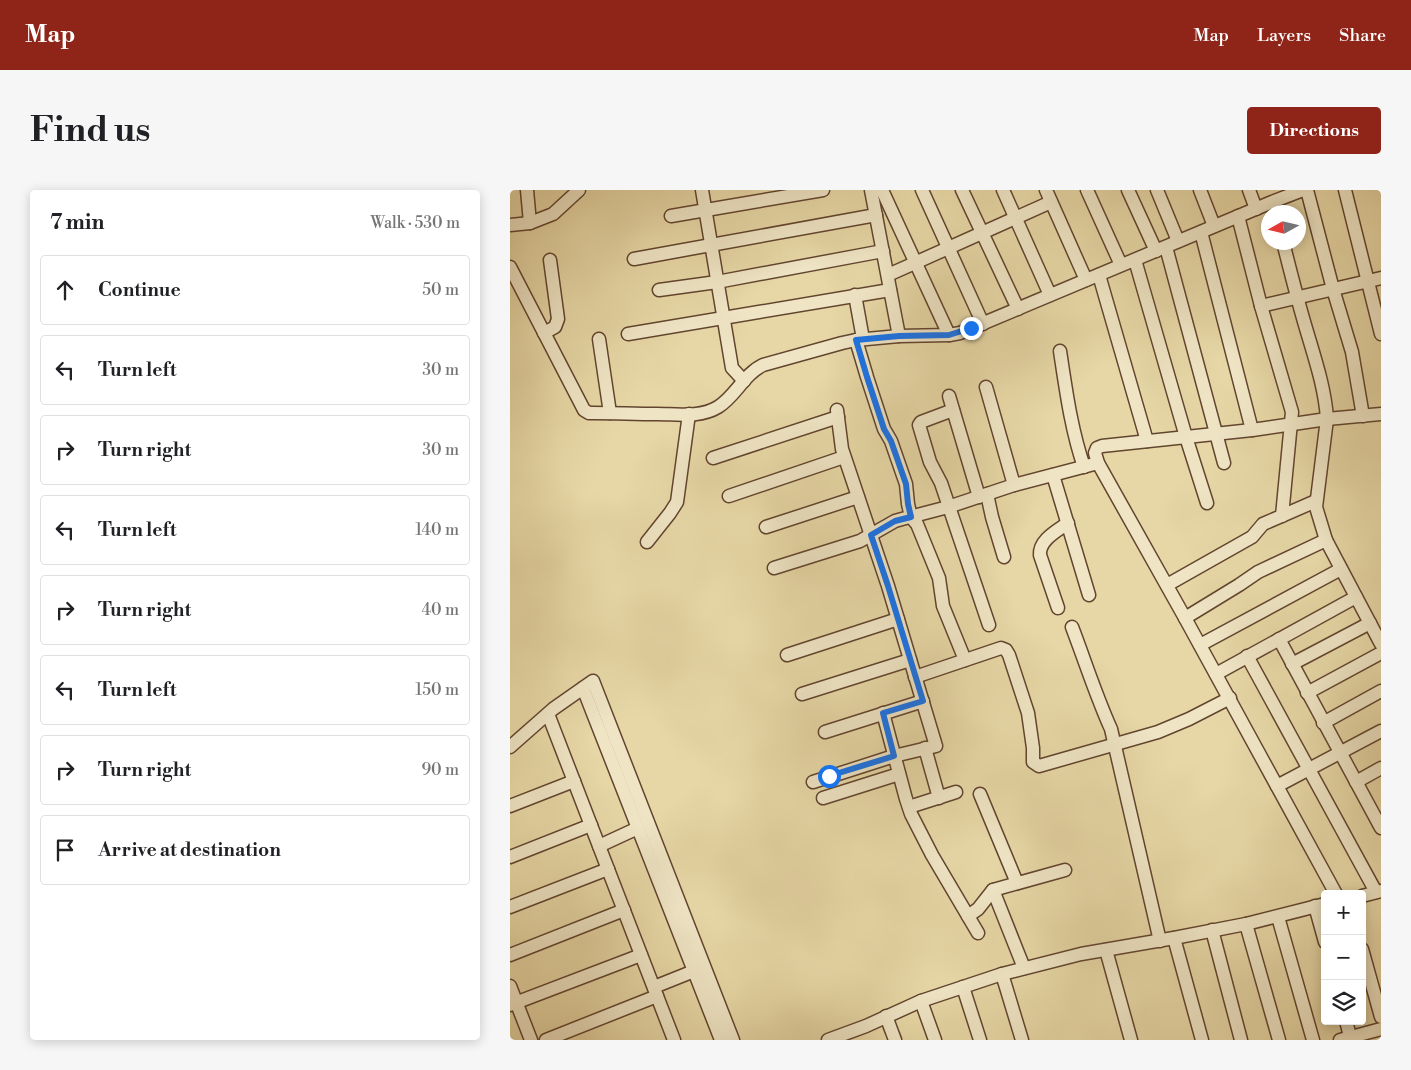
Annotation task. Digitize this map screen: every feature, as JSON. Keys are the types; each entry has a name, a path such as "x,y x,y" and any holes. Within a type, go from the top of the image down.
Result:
{"street":[{"path":"526,190 530,223"},
{"path":"561,190 563,205"},
{"path":"510,225 530,223 553,214 579,190"},
{"path":"702,190 732,368 744,381"},
{"path":"672,216 823,190"},
{"path":"872,190 899,336"},
{"path":"882,190 949,335"},
{"path":"922,190 983,324"},
{"path":"962,190 1018,309"},
{"path":"1003,190 1050,295"},
{"path":"1046,190 1086,280"},
{"path":"1087,190 1121,265"},
{"path":"1128,190 1161,249 1224,462"},
{"path":"1157,190 1178,241"},
{"path":"1200,190 1214,226"},
{"path":"1249,190 1256,209"},
{"path":"1277,205 1303,190"},
{"path":"1307,190 1352,352 1363,416"},
{"path":"1345,190 1381,334"},
{"path":"888,275 1051,202"},
{"path":"510,267 584,410 589,413 690,414 705,412 720,406 757,368 763,365 842,343 860,340 960,333 1238,216 1261,208"},
{"path":"634,259 876,215"},
{"path":"1238,216 1261,306 1292,412 1282,516"},
{"path":"1202,232 1252,430"},
{"path":"1285,250 1325,395 1327,420 1316,507 1326,540 1381,644"},
{"path":"659,290 717,282 883,251"},
{"path":"544,333 555,327 558,319 550,260"},
{"path":"1135,260 1207,503"},
{"path":"1099,275 1146,441"},
{"path":"1261,306 1381,278"},
{"path":"628,334 890,290"},
{"path":"855,295 860,340 867,377 884,429 891,441 906,484 911,517 917,524 939,578 943,606 965,660"},
{"path":"599,339 610,413"},
{"path":"1060,351 1071,422 1084,467"},
{"path":"986,387 1014,485"},
{"path":"949,396 992,517 1004,557"},
{"path":"953,410 925,419 919,425 930,462 941,483 989,624"},
{"path":"646,542 677,502 690,414"},
{"path":"713,458 838,414 844,457 898,619 936,746 894,756 813,782"},
{"path":"1334,890 1186,618 1098,463 1095,453 1097,448 1102,446 1381,414"},
{"path":"729,496 844,457"},
{"path":"774,568 860,541 895,521 948,507 1014,485 1098,463"},
{"path":"1053,475 1089,594"},
{"path":"766,527 858,497"},
{"path":"1167,585 1252,536 1263,524 1316,501"},
{"path":"1058,608 1039,551 1045,540 1068,523"},
{"path":"1186,618 1239,586 1258,572 1326,540"},
{"path":"1200,645 1341,569"},
{"path":"1216,674 1356,597"},
{"path":"787,654 898,619"},
{"path":"1292,664 1370,623"},
{"path":"1072,627 1111,729 1160,941"},
{"path":"1279,639 1356,782 1376,806 1381,828"},
{"path":"915,676 1001,648 1006,650 1028,713 1033,762 1039,766 1158,732 1230,698"},
{"path":"1307,693 1381,653"},
{"path":"1247,656 1378,892"},
{"path":"802,694 910,660"},
{"path":"510,747 548,714 588,684 639,820 684,931 733,1040"},
{"path":"1324,723 1381,691"},
{"path":"825,732 923,701"},
{"path":"883,713 908,807 932,855 978,933"},
{"path":"548,714 674,1040"},
{"path":"1278,786 1381,731"},
{"path":"925,748 939,798"},
{"path":"1356,782 1381,768"},
{"path":"823,798 899,774"},
{"path":"510,806 574,781"},
{"path":"908,807 956,792"},
{"path":"980,794 1017,883"},
{"path":"599,846 639,820"},
{"path":"510,857 591,825"},
{"path":"510,907 608,869"},
{"path":"968,916 978,909 993,890 1065,870"},
{"path":"993,890 1024,968"},
{"path":"828,1040 856,1035 886,1016 921,1001 1002,974 1081,954 1246,924 1320,905 1324,935"},
{"path":"510,955 624,910"},
{"path":"1278,916 1313,1040"},
{"path":"1246,924 1279,1040"},
{"path":"1212,930 1241,1040"},
{"path":"684,931 694,971 721,1040"},
{"path":"1174,938 1202,1040"},
{"path":"1106,950 1131,1040"},
{"path":"513,1004 641,955"},
{"path":"1366,963 1381,1017"},
{"path":"546,1040 656,992 694,971"},
{"path":"1002,974 1022,1040"},
{"path":"510,986 513,1004 532,1040"},
{"path":"963,987 980,1040"},
{"path":"921,1001 935,1040"},
{"path":"886,1016 895,1040"},
{"path":"1346,1025 1347,1039 1381,1029"}],"route":[{"path":"829,776 894,756 883,713 923,701 871,535 895,521 911,517 908,494 891,441 884,429 856,340 899,336 949,335 971,328"}]}
